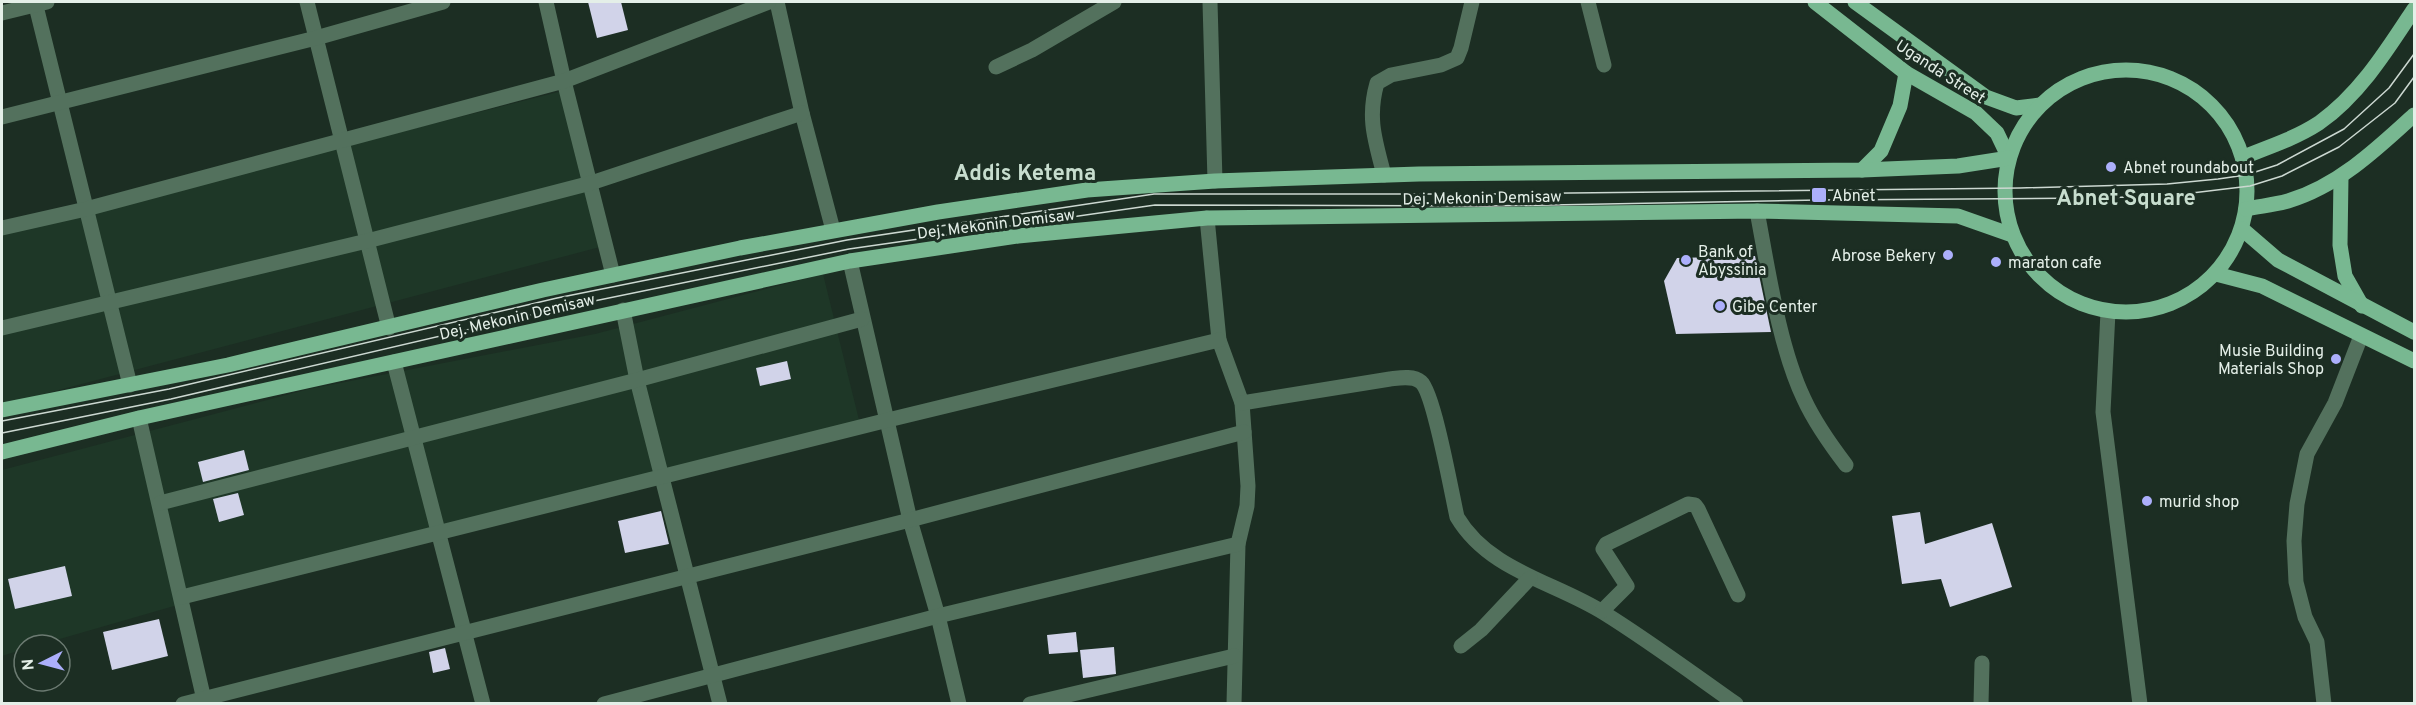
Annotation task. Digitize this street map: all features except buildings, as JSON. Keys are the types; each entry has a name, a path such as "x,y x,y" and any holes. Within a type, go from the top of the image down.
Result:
{"main road":[{"name":"Uganda Street","path":"1815,2 1906,73 1976,113 1997,133 2009,158"},
{"name":"Uganda Street","path":"1855,2 1986,97 2016,108 2040,105"},
{"path":"2243,158 2292,138 2318,123 2340,106 2365,79 2415,9"},
{"path":"2122,69 2154,72 2184,84 2210,103 2230,128 2243,158 2247,174 2246,209 2242,229 2231,252 2216,274 2193,293 2166,306 2138,313 2108,312 2083,306 2060,294 2040,278 2024,258 2012,235 2006,209 2005,191 2009,158 2020,130 2040,105 2061,87 2090,74 2122,69"},
{"path":"1862,170 1881,152 1899,106 1906,73"},
{"path":"2246,209 2289,201 2342,177 2382,145 2415,114"},
{"name":"Dej. Mekonin Demisaw","path":"2,410 130,385 389,328 613,275 833,230 1087,190 1215,181 1384,175 1862,170 1958,166 2009,158"},
{"path":"2342,177 2340,245 2345,276 2362,306"},
{"name":"Dej. Mekonin Demisaw","path":"2,452 139,418 850,261 1018,236 1207,218 1757,211 1958,216 2012,235"},
{"path":"2242,229 2278,260 2415,332"},
{"path":"2216,274 2262,286 2415,361"}],"street":[{"path":"2,13 39,2 59,101 130,385"},
{"path":"307,2 389,328"},
{"path":"2,117 316,38 443,2"},
{"path":"546,2 613,275"},
{"path":"2,228 86,208 564,81 769,2"},
{"path":"777,2 802,113 833,230"},
{"path":"996,67 1032,50 1114,2"},
{"path":"1210,2 1215,181"},
{"path":"1384,175 1372,128 1371,102 1377,83 1391,75 1441,66 1456,58 1461,48 1472,2"},
{"path":"1588,2 1604,65"},
{"path":"2,328 367,241 591,183 802,113"},
{"path":"1757,211 1773,293 1790,360 1803,398 1823,435 1846,465"},
{"path":"1207,218 1219,340 1242,403 1248,486 1247,506 1238,544 1234,704"},
{"path":"850,261 910,520 938,616 959,704"},
{"path":"623,310 637,380 720,704"},
{"path":"2108,312 2103,412 2140,704"},
{"path":"160,503 637,380 862,319"},
{"path":"2324,704 2317,642 2305,617 2296,582 2294,541 2296,504 2307,454 2335,403 2361,336"},
{"path":"182,597 888,420 1219,340"},
{"path":"394,363 415,436 483,704"},
{"path":"1242,403 1390,379 1403,378 1420,381 1425,386 1429,397 1457,517 1466,531 1484,548 1530,578 1602,611 1736,704"},
{"path":"139,418 182,597 204,701"},
{"path":"183,704 204,701 1244,432"},
{"path":"1602,611 1627,586 1605,555 1603,549 1606,544 1688,504 1698,509 1738,595"},
{"path":"604,704 938,616 1238,544"},
{"path":"1461,646 1481,630 1530,578"},
{"path":"1030,704 1234,656"},
{"path":"1981,704 1982,663"}],"shaded area":[{"path":"570,89 600,247 2,405 2,233"},
{"path":"823,274 860,424 233,589 72,635 72,633 12,633 12,653 2,656 2,470 309,389 595,334"}],"tram line":[{"path":"2,421 169,389 557,298 847,240 1154,194 1490,194 2020,188 2167,184 2246,175 2277,165 2344,129 2389,88 2414,54"},
{"path":"2,433 171,399 560,308 849,249 1155,205 1490,206 2094,198 2167,196 2250,186 2282,176 2339,147 2395,103 2414,77"}],"place":[{"name":"Abnet roundabout","path":"2111,167"},
{"name":"Abnet","path":"1819,195"},
{"name":"Abrose Bekery","path":"1948,255"},
{"name":"Bank of Abyssinia","path":"1686,260"},
{"name":"maraton cafe","path":"1996,262"},
{"name":"Gibe Center","path":"1720,306"},
{"name":"Musie Building Materials Shop","path":"2336,359"},
{"name":"murid shop","path":"2147,501"}],"district":[{"name":"Addis Ketema","path":"1025,172"},
{"name":"Abnet Square","path":"2126,197"}]}
